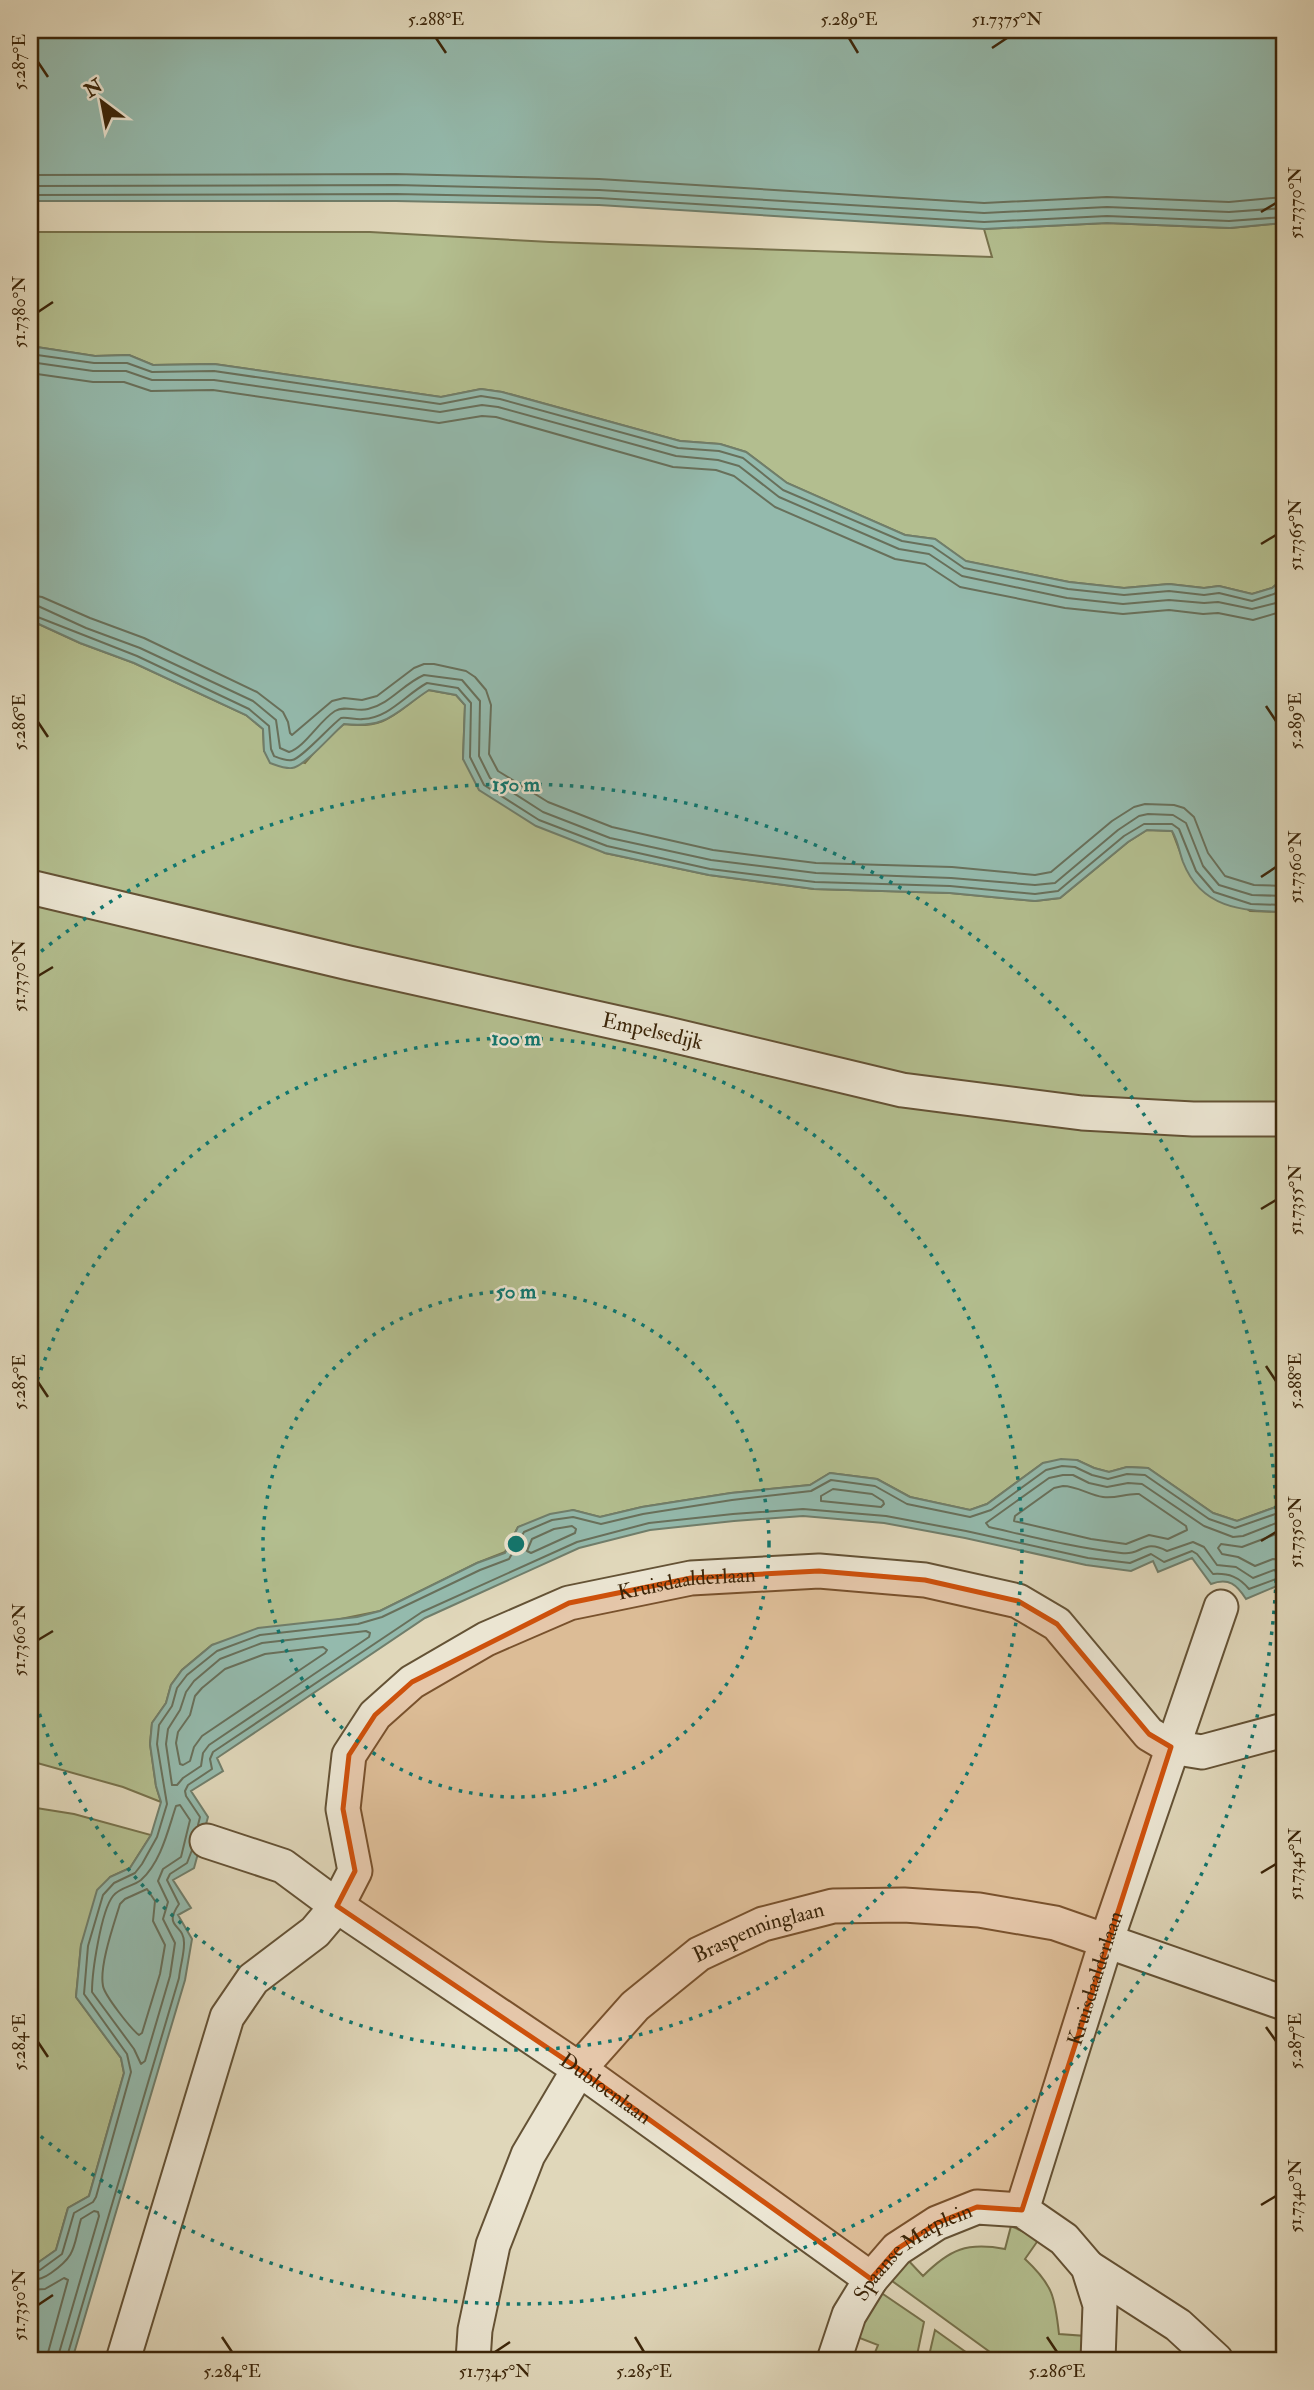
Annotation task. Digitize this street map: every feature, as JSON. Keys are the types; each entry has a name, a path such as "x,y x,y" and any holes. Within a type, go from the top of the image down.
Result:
{"street":[{"name":"Empelsedijk","path":"30,887 902,1090 1082,1113 1193,1119 1284,1119"},
{"name":"Kruisdaalderlaan","path":"337,1906 355,1871 343,1809 349,1755 375,1715 412,1682 486,1640 569,1602 691,1578 819,1571 925,1580 1018,1601 1057,1625 1149,1734 1171,1747"},
{"name":"Kruisdaalderlaan","path":"1022,2210 1107,1939 1221,1607"},
{"path":"1171,1747 1202,1752 1284,1730"},
{"name":"Dubloenlaan","path":"207,1842 284,1866 337,1906 579,2069 871,2279"},
{"name":"Braspenninglaan","path":"473,2360 475,2330 493,2245 528,2155 579,2069 635,2007 699,1954 763,1924 833,1906 904,1905 979,1910 1055,1923 1284,2003"},
{"path":"123,2360 227,2017 253,1979 316,1932 337,1906"},
{"name":"Spaanse Matplein","path":"834,2360 849,2315 871,2279 897,2249 937,2223 977,2207 1022,2210"},
{"path":"1022,2210 1064,2239 1088,2267 1178,2325 1216,2360"},
{"path":"1088,2267 1100,2305 1098,2360"}],"highlighted area":[{"path":"819,1571 925,1580 1018,1601 1057,1624 1149,1734 1171,1747 1022,2210 977,2207 937,2223 897,2249 871,2279 579,2069 337,1906 355,1871 343,1809 349,1755 375,1715 412,1682 569,1603 691,1578"}],"green space":[{"path":"1107,223 1230,228 1284,223 1284,578 1272,588 1252,594 1219,586 1204,588 1169,584 1124,588 1069,582 965,561 935,539 905,535 787,483 746,452 720,444 680,441 502,392 481,389 441,397 214,364 153,365 129,355 95,356 30,346 30,232 370,232 550,242 992,257 984,229"},
{"path":"30,620 80,643 134,663 246,715 263,729 264,751 305,763 326,739 344,724 381,722 428,690 456,695 465,705 463,759 605,853 709,875 814,889 950,893 1035,901 1060,898 1128,842 1147,830 1172,831 1184,862 1250,911 1284,912 1284,1106 1097,1103 899,1076 30,873"},
{"path":"30,898 765,1075 903,1102 1284,1128 1284,1504 1237,1521 1213,1513 1148,1468 1127,1467 1109,1472 1077,1460 1043,1463 987,1504 970,1510 910,1497 877,1479 830,1473 810,1485 731,1493 642,1507 600,1517 573,1510 518,1527 505,1552 380,1611 212,1645 182,1670 171,1685 166,1703 152,1723 150,1744 161,1802 123,1787 30,1761"},
{"path":"30,1807 74,1814 151,1835 130,1868 110,1877 81,1945 76,1997 121,2058 124,2073 89,2196 68,2208 56,2250 36,2264 30,2264"},
{"path":"1011,2226 1039,2239 1025,2259 1042,2276 1051,2292 1059,2334 1086,2336 1084,2360 1001,2360 888,2278 906,2258 923,2276 942,2259 969,2247 1005,2249"},
{"path":"880,2292 924,2322 916,2360 872,2360 878,2345 857,2337"},
{"path":"935,2330 977,2360 928,2360"}],"water":[{"path":"30,30 1284,30 1284,223 1230,228 1107,223 984,229 599,205 396,201 30,201"},
{"path":"30,346 95,356 129,355 153,365 214,364 441,397 481,389 502,392 680,441 720,444 746,452 787,483 905,535 935,539 966,561 1069,582 1124,588 1169,584 1204,588 1219,586 1252,594 1272,588 1284,578 1284,912 1238,908 1212,898 1200,889 1191,877 1172,831 1147,830 1128,842 1060,898 1035,901 950,893 814,889 709,875 605,853 536,826 479,790 463,759 465,705 456,695 429,690 399,712 381,721 359,725 344,724 297,766 286,768 270,763 264,751 263,729 246,715 134,663 80,643 30,620"},
{"path":"1061,1459 1077,1460 1109,1472 1127,1467 1148,1468 1213,1513 1237,1521 1284,1504 1284,1595 1279,1585 1246,1599 1228,1582 1211,1584 1192,1558 1158,1572 1153,1561 1131,1571 1086,1565 884,1523 803,1516 650,1530 579,1548 425,1618 217,1758 223,1771 191,1791 208,1817 194,1868 173,1880 191,1908 178,1915 192,1939 185,1980 72,2360 30,2360 30,2264 36,2264 56,2250 68,2208 89,2196 124,2073 121,2058 76,1997 81,1945 97,1890 110,1877 130,1868 151,1835 161,1802 150,1744 152,1723 166,1703 171,1685 182,1670 212,1645 258,1628 357,1617 380,1611 477,1563 505,1553 518,1527 550,1514 573,1510 600,1517 642,1507 731,1493 810,1485 830,1473 877,1479 910,1497 970,1510 987,1504 1043,1463"}]}
